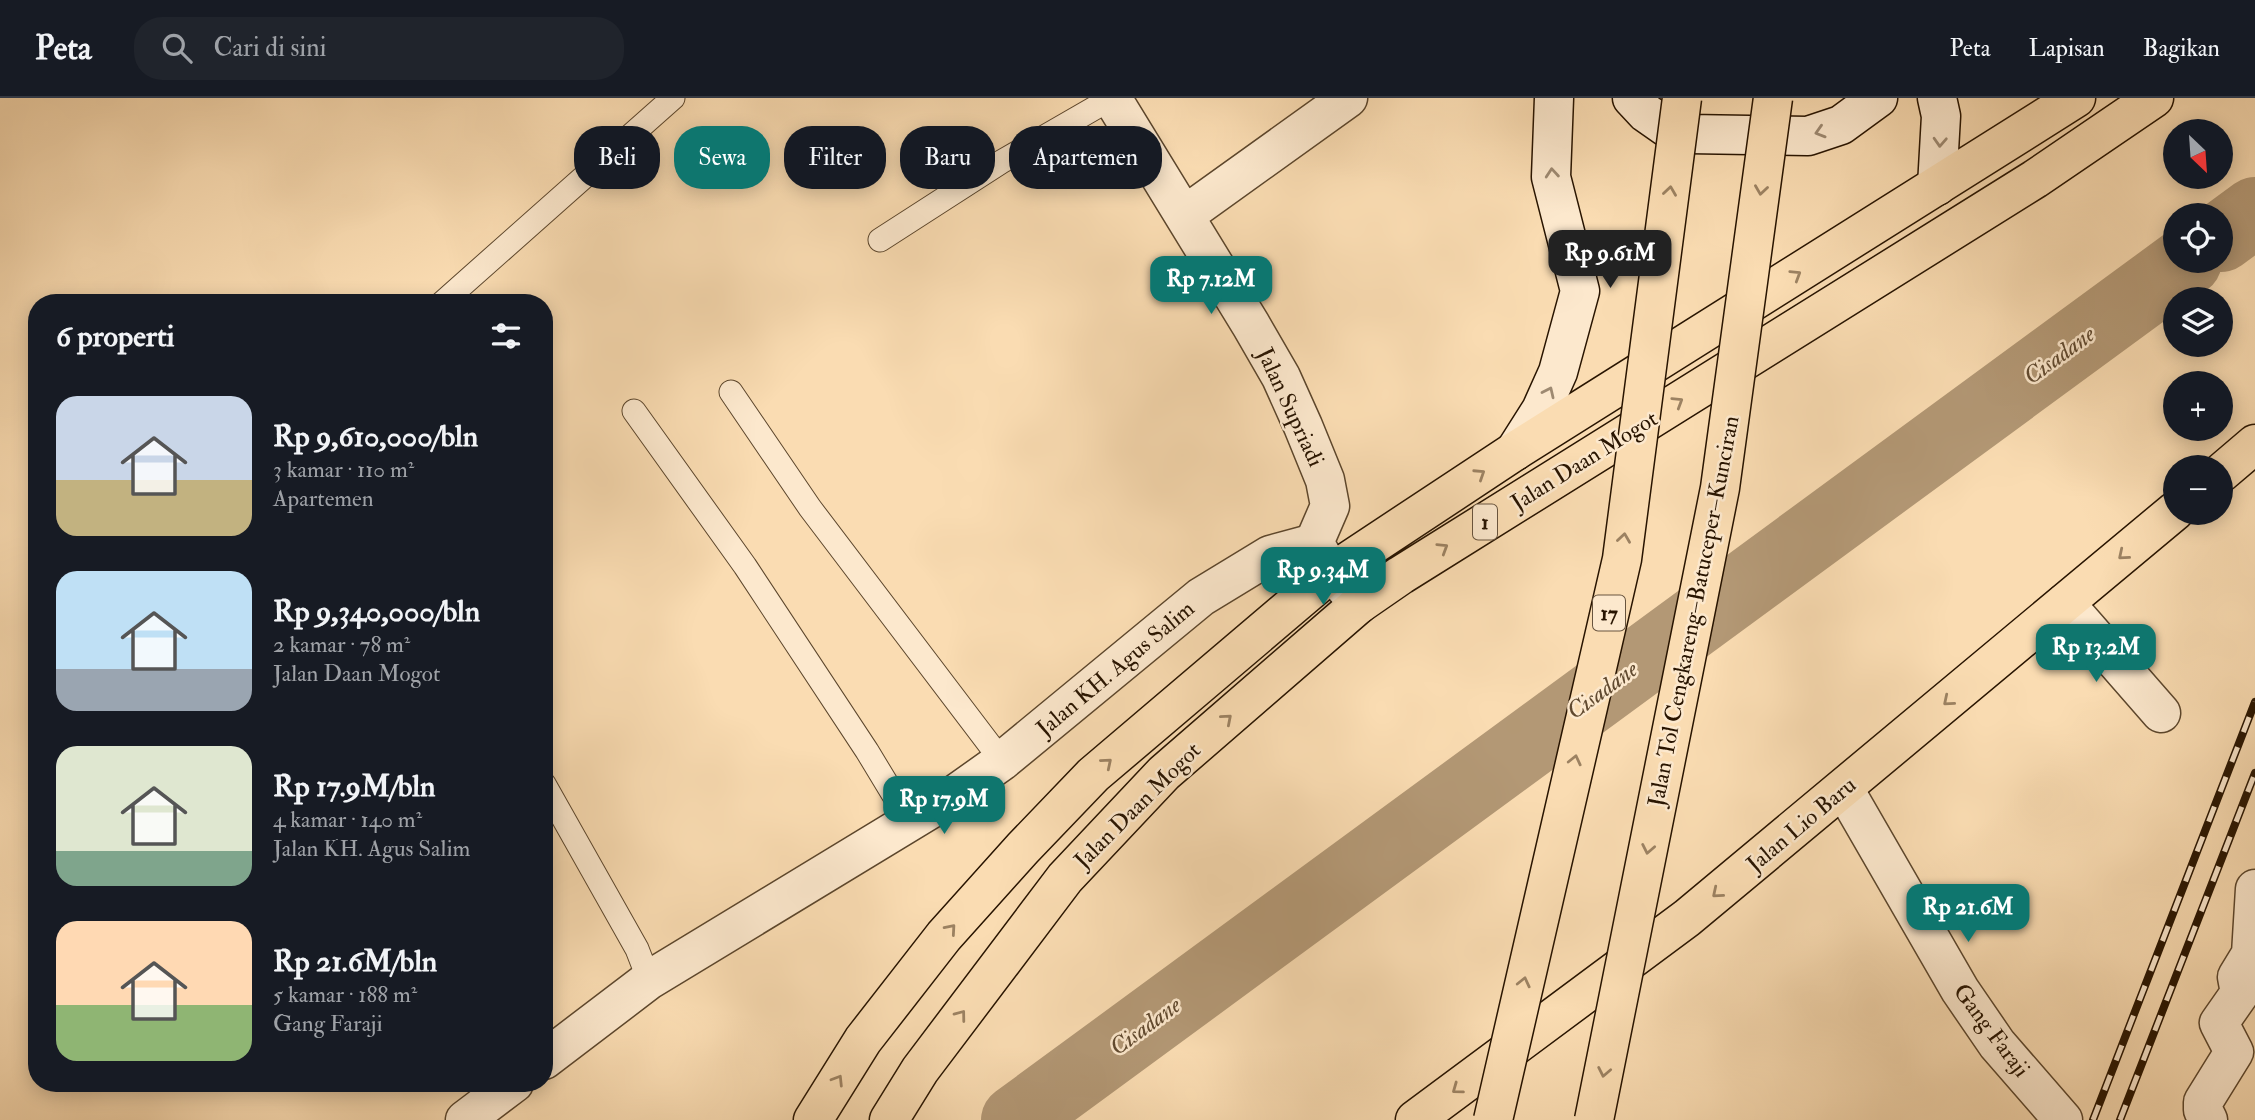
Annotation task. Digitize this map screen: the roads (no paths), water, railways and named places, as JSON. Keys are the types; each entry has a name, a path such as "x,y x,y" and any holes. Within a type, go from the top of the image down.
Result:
{"main road":[{"name":"17","path":"1493,1120 1622,559 1682,98"},
{"name":"Jalan Tol Cengkareng–Batuceper–Kunciran","path":"1594,1120 1720,488 1773,98"},
{"path":"2027,98 2074,99"},
{"name":"Jalan Daan Mogot","path":"889,1120 920,1069 1065,878 1164,774 1359,604 1401,575 2035,179 2154,98"},
{"name":"Jalan Daan Mogot","path":"813,1120 863,1040 944,936 1023,848 1093,775 1323,557 1515,451 2074,99"},
{"path":"2233,463 2255,444"},
{"name":"Jalan Lio Baru","path":"1415,1120 1687,918 2163,521"}],"street":[{"name":"Jalan Supriadi","path":"1112,98 1281,377 1321,469 1330,506 1323,557"},
{"path":"1185,215 1348,98"},
{"path":"1515,451 1541,410 1558,372 1580,291 1550,177 1553,98"},
{"path":"1632,98 1666,127 1689,134 1808,136 1841,125 1878,98"},
{"path":"1937,98 1941,116 1937,186"},
{"name":"Jalan KH. Agus Salim","path":"553,1053 649,980 910,822 1002,761 1201,597 1270,555 1323,557"},
{"path":"1323,557 1359,604"},
{"path":"2065,603 2161,713"},
{"name":"Gang Faraji","path":"1844,789 1960,990 1997,1044 2063,1120"},
{"path":"2208,1120 2203,1110 2203,1102 2234,1052 2219,1023 2240,993 2237,977 2251,954 2255,891"},
{"path":"465,1120 502,1092"}],"lane":[{"path":"452,294 673,98"},
{"path":"880,240 1001,162 1112,98"},
{"path":"731,392 810,508 1002,761"},
{"path":"634,411 745,566 867,751 910,822"},
{"path":"553,800 637,949 649,980"}],"waterway":[{"name":"Cisadane","path":"2233,228 2255,212"},
{"name":"Cisadane","path":"1016,1120 2171,273"}],"railway":[{"path":"2093,1120 2255,702"},
{"path":"2120,1120 2255,773"}]}
